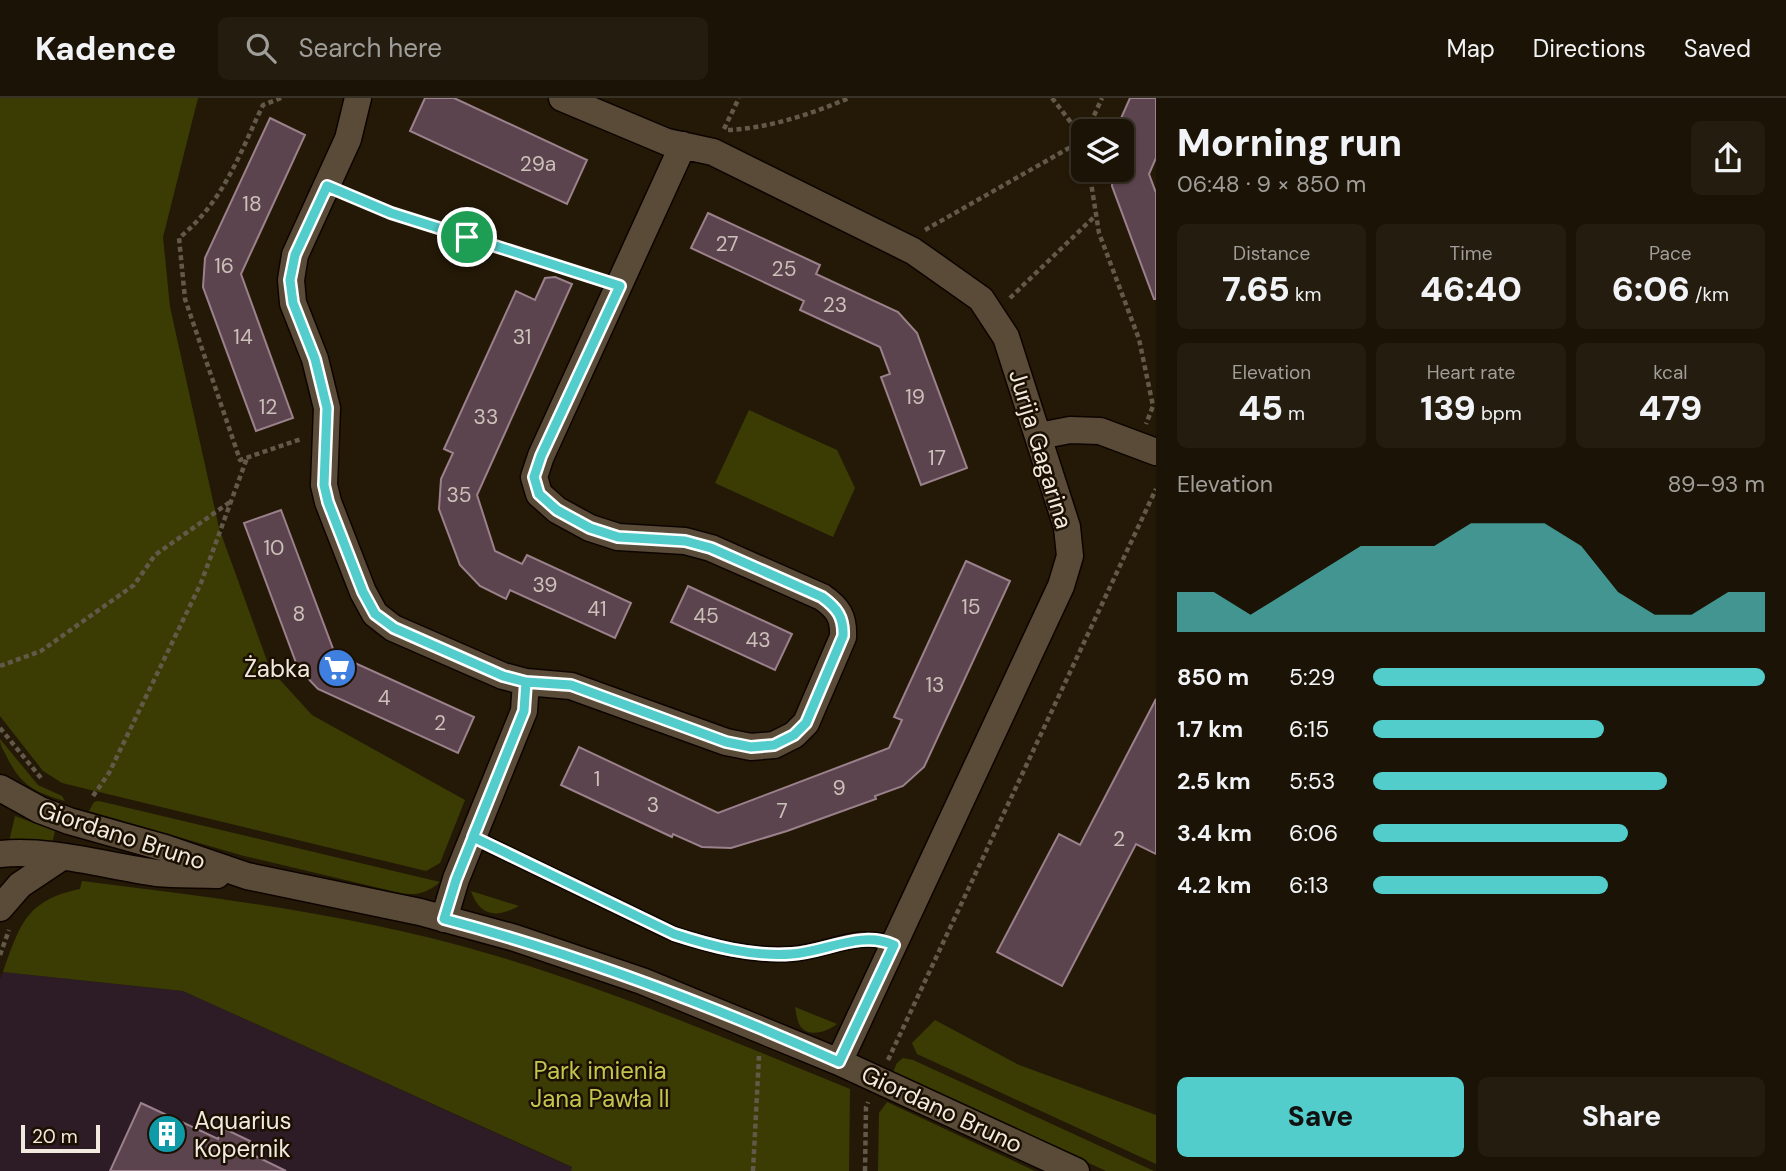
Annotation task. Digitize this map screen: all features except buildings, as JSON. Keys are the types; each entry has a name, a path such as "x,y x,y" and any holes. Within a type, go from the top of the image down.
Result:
{"street":[{"path":"358,98 348,139 295,255 290,280 293,303 315,359 327,408 324,485 328,502 363,592 375,614 394,628 503,676 526,682 571,685 726,742 751,747 774,745 794,735 806,723 843,636 844,622 836,607 822,597 711,548 685,541 618,537 590,528 557,510 539,494 534,477 541,456 683,145"},
{"name":"Jurija Gagarina","path":"562,98 648,135 713,152 900,245 981,299 1006,337 1068,527 1070,556 1061,586 839,1062"},
{"path":"1039,436 1070,430 1100,431 1156,452"},
{"path":"444,919 456,880 524,711 526,682"},
{"name":"Giordano Bruno","path":"0,788 40,810 69,821 165,848 247,876 444,919 543,947 642,981 839,1062 1076,1171"},
{"name":"Giordano Bruno","path":"0,854 26,853 160,873 247,876"},
{"name":"Giordano Bruno","path":"0,908 20,884 62,858"}],"lane":[{"path":"473,837 696,943 750,952 792,954 869,938 894,945"}],"path":[{"path":"281,98 263,104 214,202 199,222 179,238 185,299 240,460 326,430"},
{"path":"739,98 723,131 772,124 849,98"},
{"path":"1052,98 1071,123"},
{"path":"1092,119 1102,98"},
{"path":"900,245 1071,146"},
{"path":"1090,182 1095,216 1139,339 1153,406 1144,428"},
{"path":"327,186 391,213 620,286"},
{"path":"993,314 1095,216"},
{"path":"93,796 109,773 196,595 247,458"},
{"path":"912,1008 1156,489"},
{"path":"0,666 41,651 134,585 156,555 231,501"},
{"path":"0,728 39,777 49,785"},
{"path":"753,1171 759,1046"}],"shaded area":[{"path":"3,972 183,991 573,1168 571,1171 0,1171 0,979"}],"green space":[{"path":"0,98 198,98 163,237 170,307 219,528 270,669 312,715 465,800 440,863 426,871 62,783 43,771 0,716"},
{"path":"749,410 837,450 855,488 833,537 715,483"},
{"path":"0,739 38,785 62,796 65,801 29,786 11,765"},
{"path":"99,801 440,882 421,893 406,894 244,856 89,811 94,802"},
{"path":"15,816 55,831 52,844 9,842"},
{"name":"Park imienia Jana Pawła II","path":"82,881 289,909 392,929 539,969 628,1001 850,1089 849,1171 571,1171 572,1167 183,991 3,972 28,917 48,900 80,889"},
{"path":"471,891 519,906 490,913 479,906"},
{"path":"795,1007 837,1024 817,1033 807,1031 799,1024"},
{"path":"935,1020 1019,1065 1156,1115 1156,1164 917,1054 912,1043"},
{"path":"903,1058 913,1060 1154,1171 1106,1171 893,1072"},
{"path":"887,1102 1035,1171 878,1171 879,1113"}],"place":[{"name":"Żabka","path":"337,668"},
{"name":"Aquarius Kopernik","path":"167,1134"}],"route":[{"path":"467,237 391,213 327,186 295,255 290,280 293,303 315,359 327,408 324,485 328,502 363,592 375,614 394,628 503,676 526,682 524,711 498,774 456,880 444,919 543,947 642,981 839,1062 894,945 869,938 792,954 761,953 696,943 674,934 473,837 524,711 526,682 571,685 726,742 751,747 774,745 794,735 806,723 843,636 844,622 836,607 822,597 711,548 685,541 618,537 590,528 557,510 539,494 534,477 541,456 620,286 467,237"}]}
